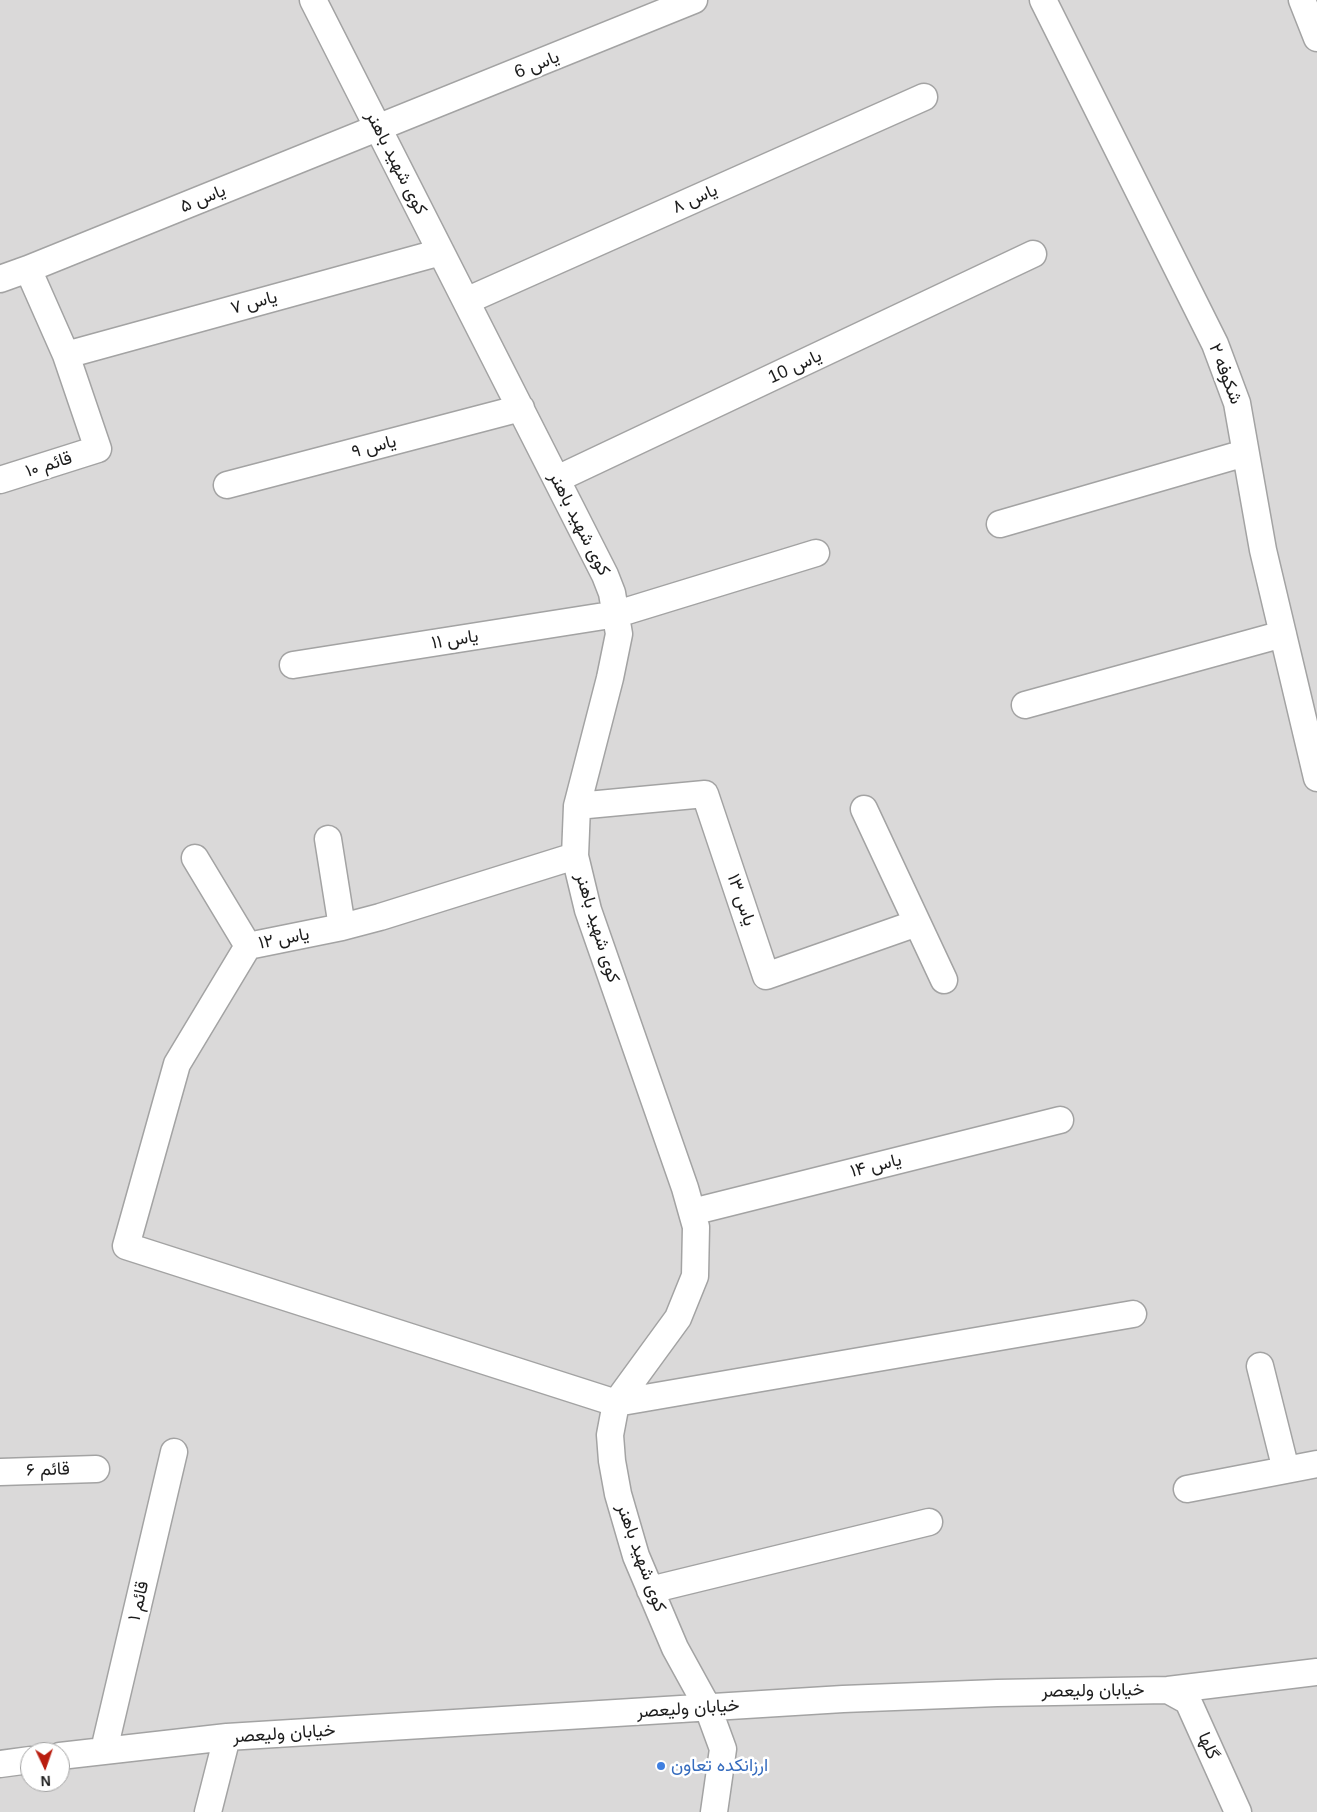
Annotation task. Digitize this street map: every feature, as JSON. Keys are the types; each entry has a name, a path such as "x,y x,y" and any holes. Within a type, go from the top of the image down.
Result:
{"street":[{"name":"کوی شهید باهنر","path":"313,0 605,575 617,614 619,634 616,654 577,806 575,856 588,910 696,1227 695,1276 678,1318 616,1403 610,1435 612,1462 625,1523 650,1590 675,1648 708,1708 723,1749 714,1812"},
{"name":"یاس 6","path":"379,129 694,0"},
{"name":"شکوفه ۲","path":"1043,0 1215,344 1237,402 1263,550 1317,778"},
{"path":"1302,0 1317,38"},
{"name":"یاس ۸","path":"466,301 924,97"},
{"name":"یاس ۵","path":"0,279 379,129"},
{"name":"یاس ۷","path":"66,355 441,252"},
{"name":"یاس 10","path":"557,479 1032,254"},
{"path":"28,269 66,355"},
{"name":"قائم ۱۰","path":"0,480 98,449 66,355"},
{"name":"یاس ۹","path":"227,485 521,408"},
{"path":"1000,524 1245,453"},
{"name":"یاس ۱۱","path":"292,665 617,614 816,553"},
{"path":"1025,705 1283,634"},
{"name":"یاس ۱۳","path":"577,806 705,794 766,976 917,923"},
{"path":"864,809 944,980"},
{"path":"328,839 342,928"},
{"name":"یاس ۱۲","path":"575,856 499,882 342,928 248,946 177,1064 126,1246 616,1403"},
{"path":"195,858 248,946"},
{"name":"یاس ۱۴","path":"692,1212 1060,1120"},
{"path":"616,1403 1133,1314"},
{"path":"1260,1366 1286,1470"},
{"name":"قائم ۱","path":"104,1750 174,1452"},
{"path":"1187,1489 1317,1464"},
{"name":"قائم ۶","path":"0,1472 96,1469"},
{"path":"650,1590 928,1522"},
{"name":"خیابان ولیعصر","path":"70,1755 227,1737 843,1699 997,1693 1168,1690 1317,1672"},
{"name":"گلها","path":"1168,1690 1188,1701 1238,1812"},
{"path":"208,1812 227,1737"},
{"path":"0,1764 20,1761"}],"shaded area":[{"path":"0,0 1317,0 1317,1812 0,1812"}],"place":[{"name":"ارزانکده تعاون","path":"661,1766"}]}
